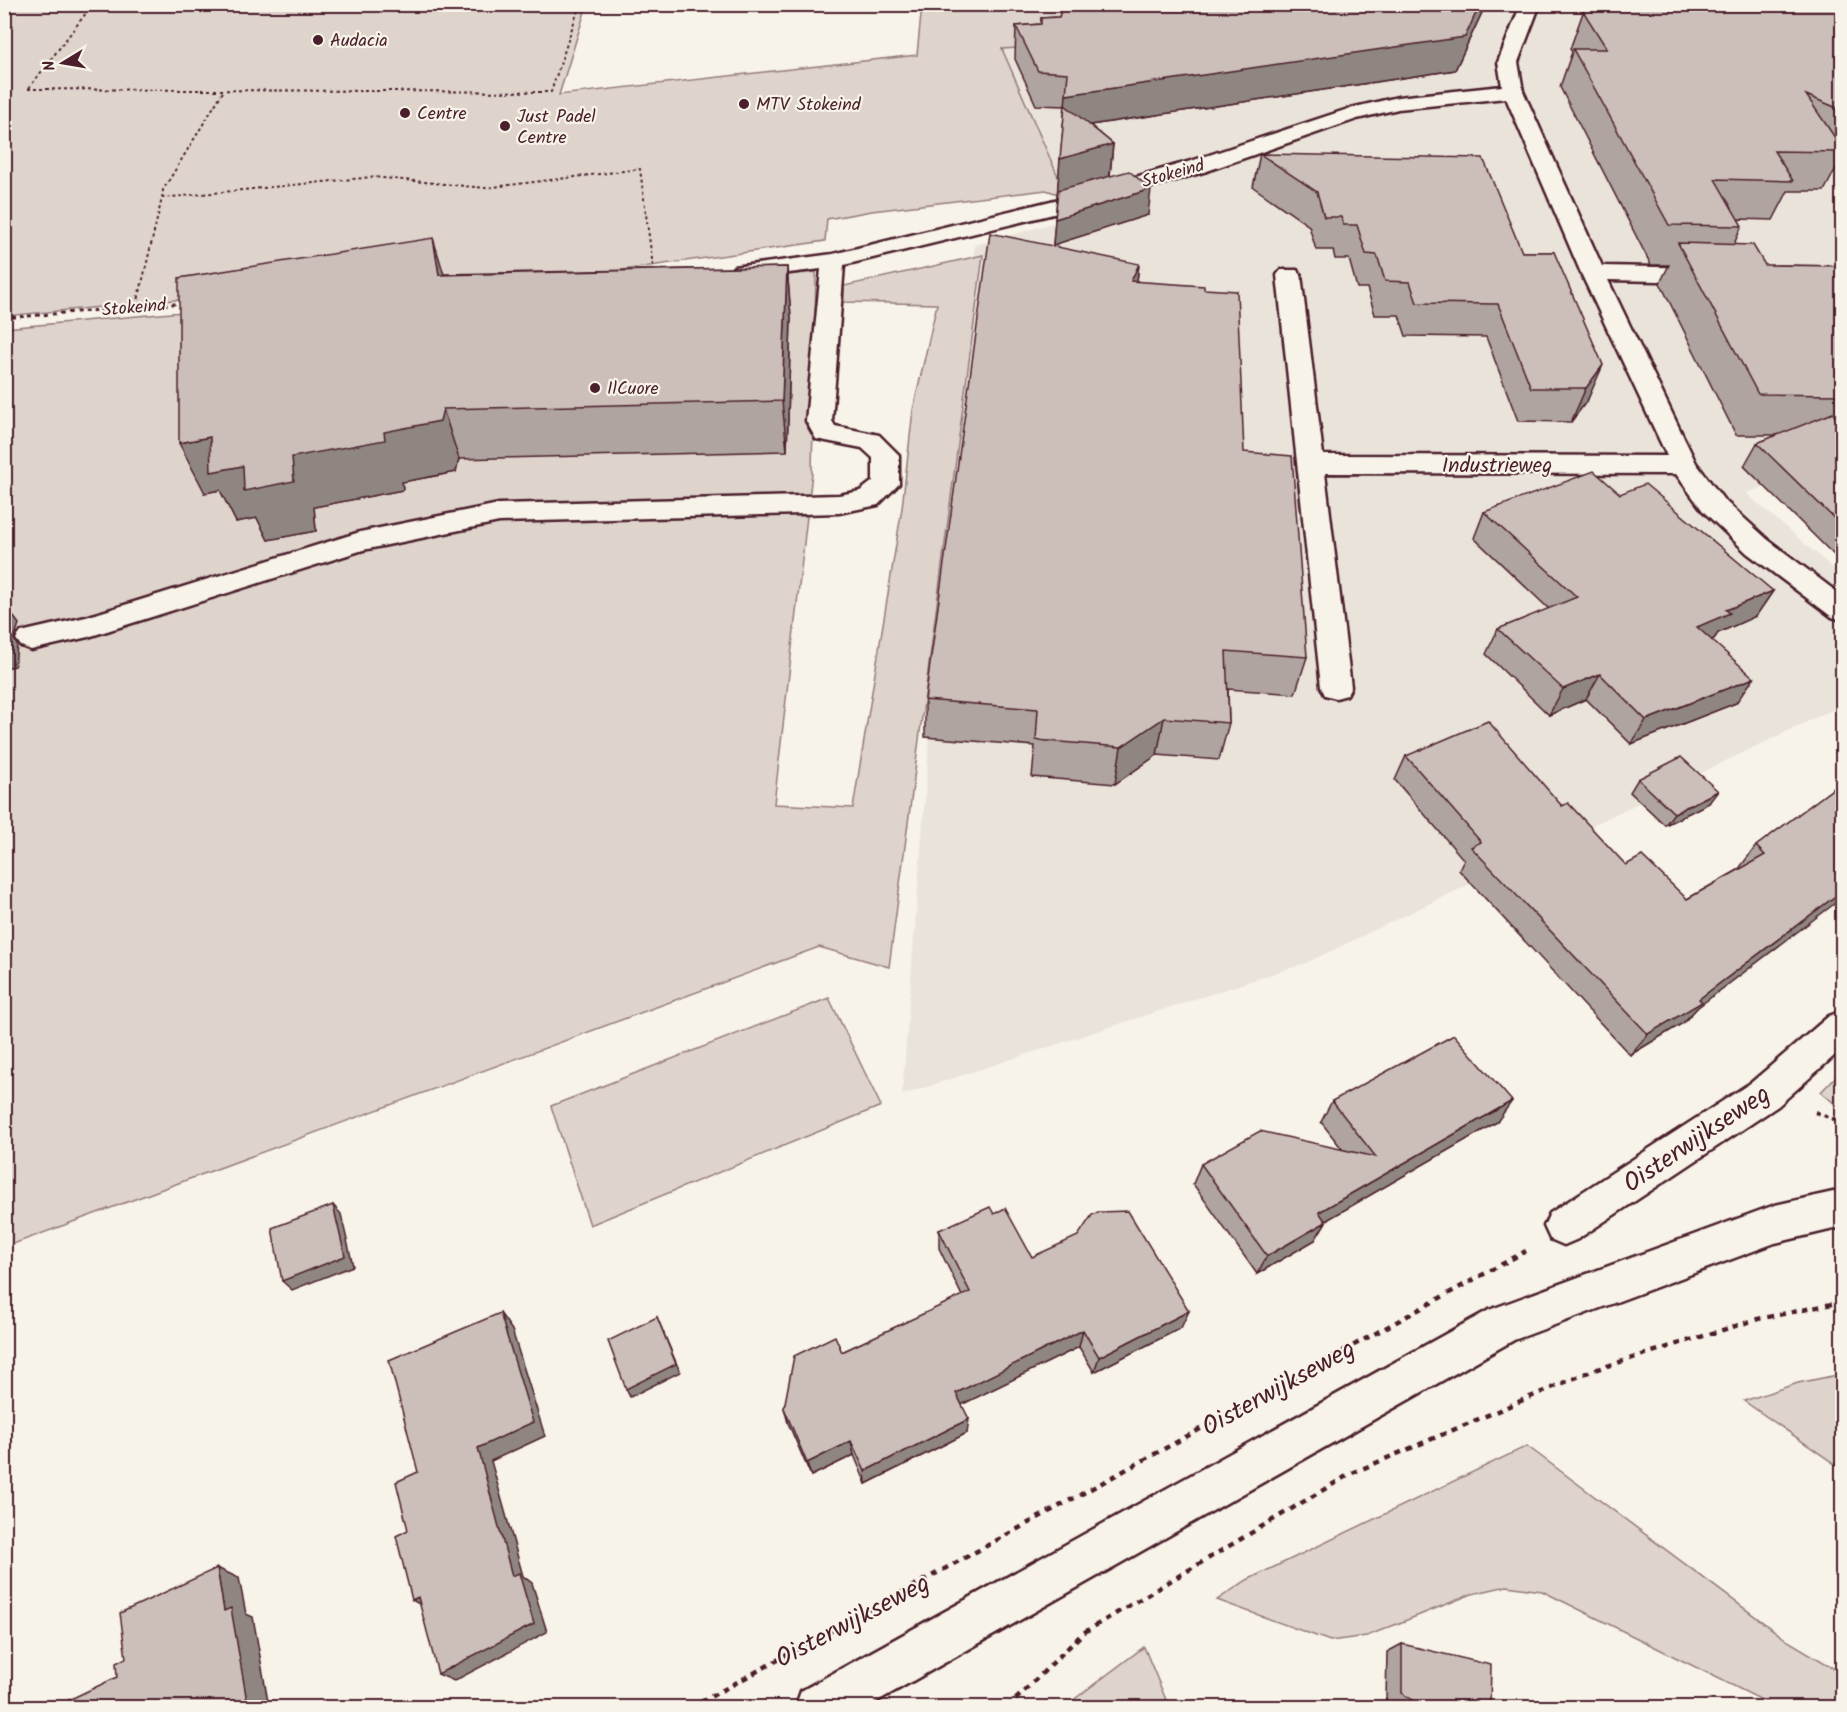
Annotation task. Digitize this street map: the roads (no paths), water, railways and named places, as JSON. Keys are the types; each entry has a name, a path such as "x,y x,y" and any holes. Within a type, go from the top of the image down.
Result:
{"street":[{"path":"1531,4 1508,62 1513,91 1593,273 1684,465 1713,505 1757,546 1842,610"},
{"name":"Stokeind","path":"654,281 833,261 1066,204 1177,173 1351,114 1409,102 1513,91"},
{"path":"31,639 87,627 360,541 500,513 839,504 868,500 886,484 886,455 870,441 825,434 819,421 833,261"},
{"path":"1593,273 1736,275"},
{"path":"1289,275 1336,687"},
{"name":"Industrieweg","path":"1311,464 1684,465"},
{"name":"Oisterwijkseweg","path":"1564,1226 1765,1094 1842,1027"},
{"path":"818,1707 1503,1324 1775,1224 1842,1209"}],"place":[{"name":"Audacia","path":"318,40"},
{"name":"MTV Stokeind","path":"744,104"},
{"name":"Centre","path":"405,113"},
{"name":"Just Padel Centre","path":"505,126"},
{"name":"IlCuore","path":"595,388"}]}
